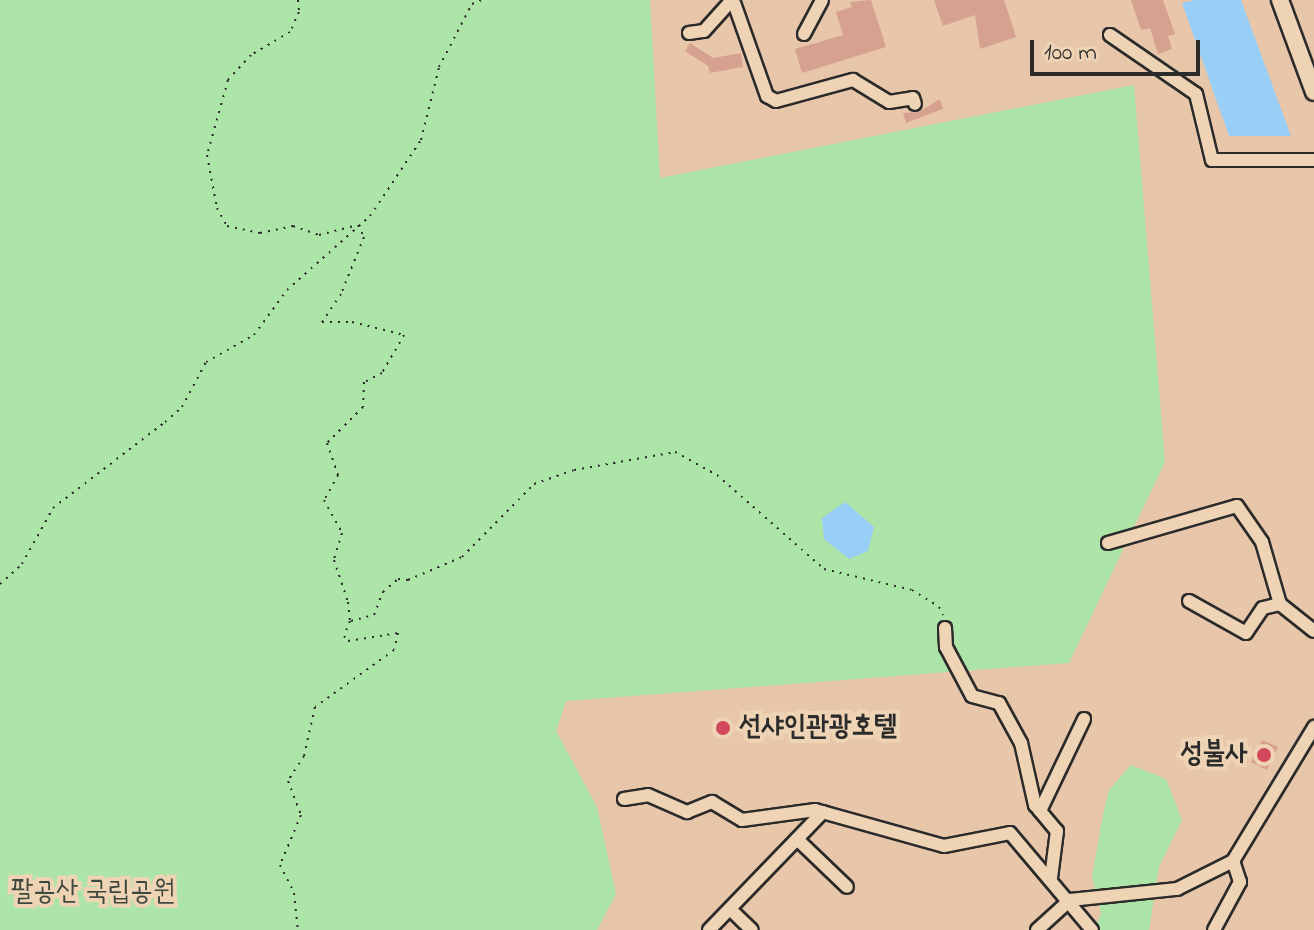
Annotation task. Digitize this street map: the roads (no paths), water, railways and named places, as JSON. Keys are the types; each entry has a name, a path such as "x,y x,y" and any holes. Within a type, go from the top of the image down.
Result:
{"main road":[{"path":"1280,0 1314,92"}],"street":[{"path":"689,33 704,31 732,0 767,96 776,101 853,80 889,102 913,98 915,104"},
{"path":"804,34 822,0"},
{"path":"1110,35 1196,94 1212,160 1314,160"},
{"path":"1108,543 1237,506 1262,542 1280,604 1314,631"},
{"path":"1189,601 1246,633 1263,608 1280,604"},
{"path":"945,628 946,647 972,696 999,703 1021,743 1040,811 1057,831 1051,878"},
{"path":"1040,811 1084,719"},
{"path":"1037,930 1070,900 1177,889 1233,861 1314,727"},
{"path":"624,799 648,795 687,812 712,802 742,820 823,812 944,846 1010,833 1070,900 1092,930"},
{"path":"709,930 823,812"},
{"path":"797,839 847,887"},
{"path":"1214,930 1240,882 1233,861"},
{"path":"730,909 752,930"}],"water":[{"path":"1241,0 1291,136 1229,136 1182,3"},
{"path":"845,502 874,527 868,551 849,559 824,539 822,518"}],"place":[{"name":"선샤인관광호텔","path":"723,728"},
{"name":"성불사","path":"1264,755"}],"park label":[{"name":"팔공산 국립공원","path":"93,893"}]}
